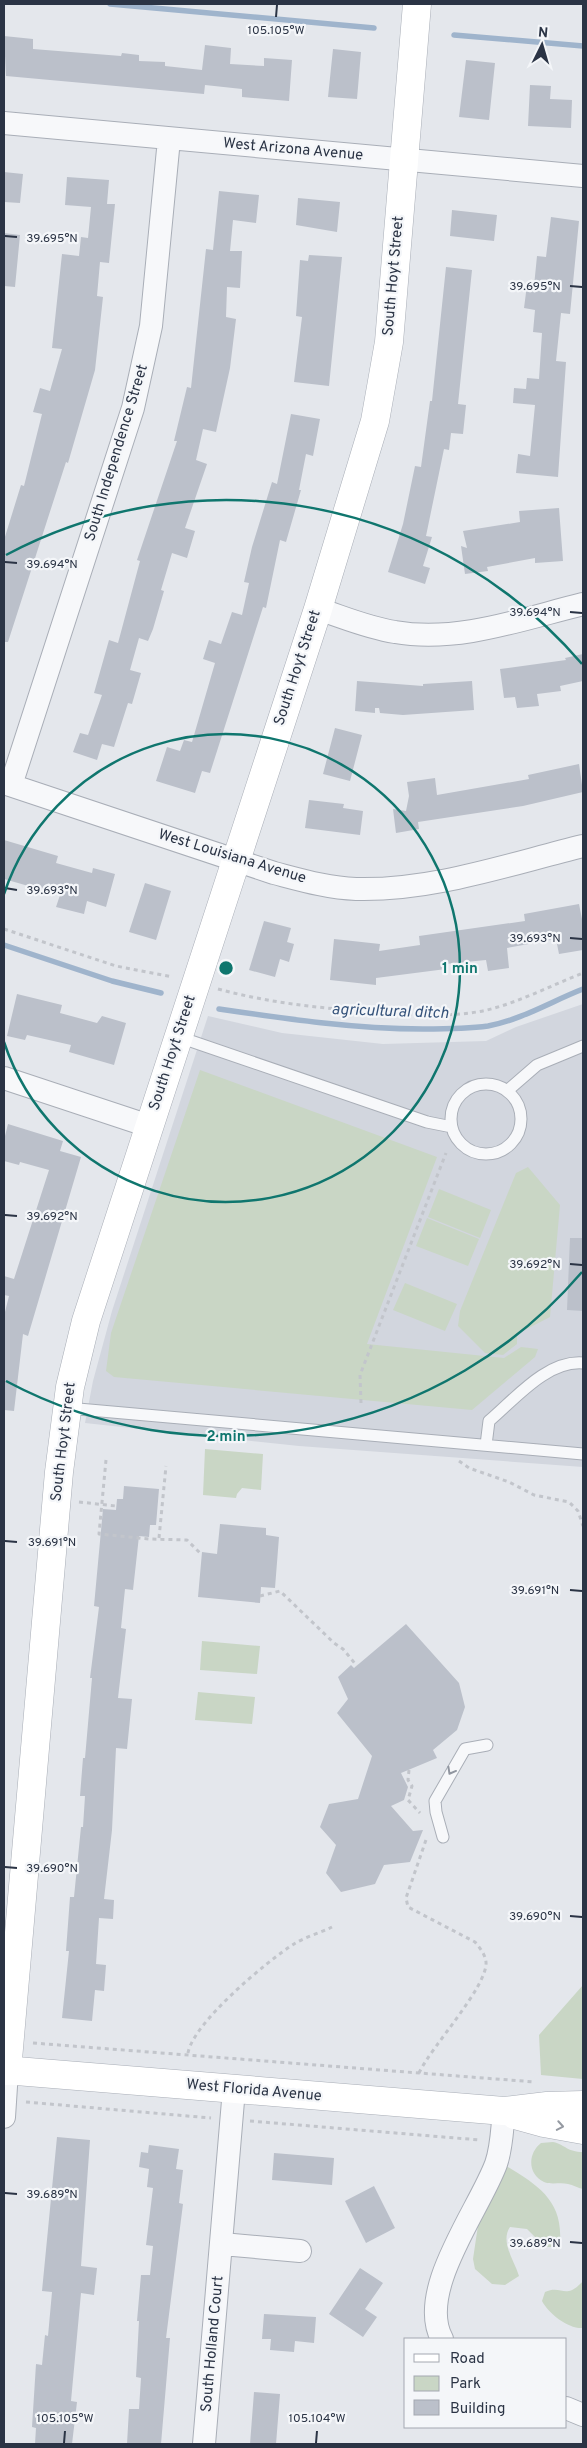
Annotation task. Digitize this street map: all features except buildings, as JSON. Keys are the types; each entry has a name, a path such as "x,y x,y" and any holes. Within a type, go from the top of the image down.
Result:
{"street":[{"name":"South Hoyt Street","path":"4,2108 5,2071 10,2041 66,1408 86,1321 318,609 364,461 383,385 418,4"},
{"name":"West Arizona Avenue","path":"4,123 583,176"},
{"name":"South Independence Street","path":"8,784 140,382 153,305 169,139"},
{"path":"318,609 394,632 437,635 486,628 583,604"},
{"name":"West Louisiana Avenue","path":"8,784 236,861 322,884 354,889 391,888 438,882 583,846"},
{"path":"4,1078 149,1126"},
{"name":"West Florida Avenue","path":"5,2071 504,2111 547,2106 583,2105"},
{"name":"South Holland Court","path":"204,2444 234,2089"},
{"path":"442,2338 437,2326 436,2306 442,2280 490,2177 501,2142 504,2111"},
{"name":"West Florida Avenue","path":"504,2111 535,2121 583,2130"},
{"path":"222,2244 300,2250"},
{"path":"567,2408 583,2415"}],"lane":[{"path":"178,1037 427,1122 452,1127"},
{"path":"507,1092 537,1065 583,1046"},
{"path":"481,1085 493,1085 507,1092 519,1106 522,1118 520,1129 515,1139 506,1148 485,1154 474,1152 460,1142 452,1127 452,1116 455,1105 461,1095 470,1088 481,1085"},
{"path":"486,1445 489,1421 549,1370 570,1362 583,1363"},
{"path":"66,1408 583,1454"},
{"path":"444,1837 435,1806 437,1796 465,1749 487,1744"}],"path":[{"path":"4,929 116,966 196,981 247,997 338,1010 432,1014 487,1010 583,973"},
{"path":"361,1403 360,1375 446,1153"},
{"path":"106,1460 99,1534 148,1539 187,1540 202,1555"},
{"path":"459,1461 469,1468 509,1482 534,1495 569,1502 578,1510 583,1526"},
{"path":"159,1538 166,1466"},
{"path":"79,1502 116,1506"},
{"path":"260,1596 280,1591 334,1643 344,1649 357,1666"},
{"path":"409,1770 408,1780 412,1786 408,1800 421,1814"},
{"path":"418,2073 477,1987 486,1962 481,1949 475,1942 408,1907 406,1903 427,1835"},
{"path":"188,2053 195,2036 242,1985 292,1945 332,1927"},
{"path":"10,2041 188,2053 545,2083"},
{"path":"4,2108 232,2119 501,2142"}],"shaded area":[{"path":"583,1004 583,1467 299,1446 85,1423 93,1381 112,1311 208,1016 282,1033 383,1044 486,1041 516,1027"}],"green space":[{"path":"200,1070 437,1157 367,1344 504,1358 521,1347 538,1349 535,1357 472,1410 114,1377 106,1371 111,1333"},
{"path":"528,1167 560,1205 550,1317 517,1334 517,1344 503,1355 485,1353 458,1326 460,1311 516,1173"},
{"path":"439,1189 491,1210 480,1238 428,1217"},
{"path":"427,1218 479,1239 468,1266 416,1246"},
{"path":"405,1283 457,1304 445,1331 393,1310"},
{"path":"205,1449 263,1454 261,1490 242,1488 236,1498 203,1495"},
{"path":"202,1641 260,1646 257,1674 200,1670"},
{"path":"198,1692 255,1697 252,1724 195,1720"},
{"path":"583,1985 583,2079 541,2075 539,2035"},
{"path":"553,2142 573,2151 583,2152 583,2189 565,2183 547,2183 535,2174 531,2163 534,2152 541,2143"},
{"path":"503,2164 545,2194 557,2214 560,2227 560,2242 555,2247 545,2247 527,2229 510,2227 506,2239 507,2245 519,2276 505,2285 492,2284 475,2269 473,2259 480,2212"},
{"path":"583,2281 583,2328 577,2328 560,2320 549,2311 542,2301 545,2292 551,2290 572,2290"}],"waterway":[{"path":"110,4 374,28"},
{"path":"454,35 583,46"},
{"name":"agricultural ditch","path":"4,945 112,981 161,993"},
{"name":"agricultural ditch","path":"219,1009 346,1025 398,1029 464,1028 500,1023 536,1010 583,989"}]}
